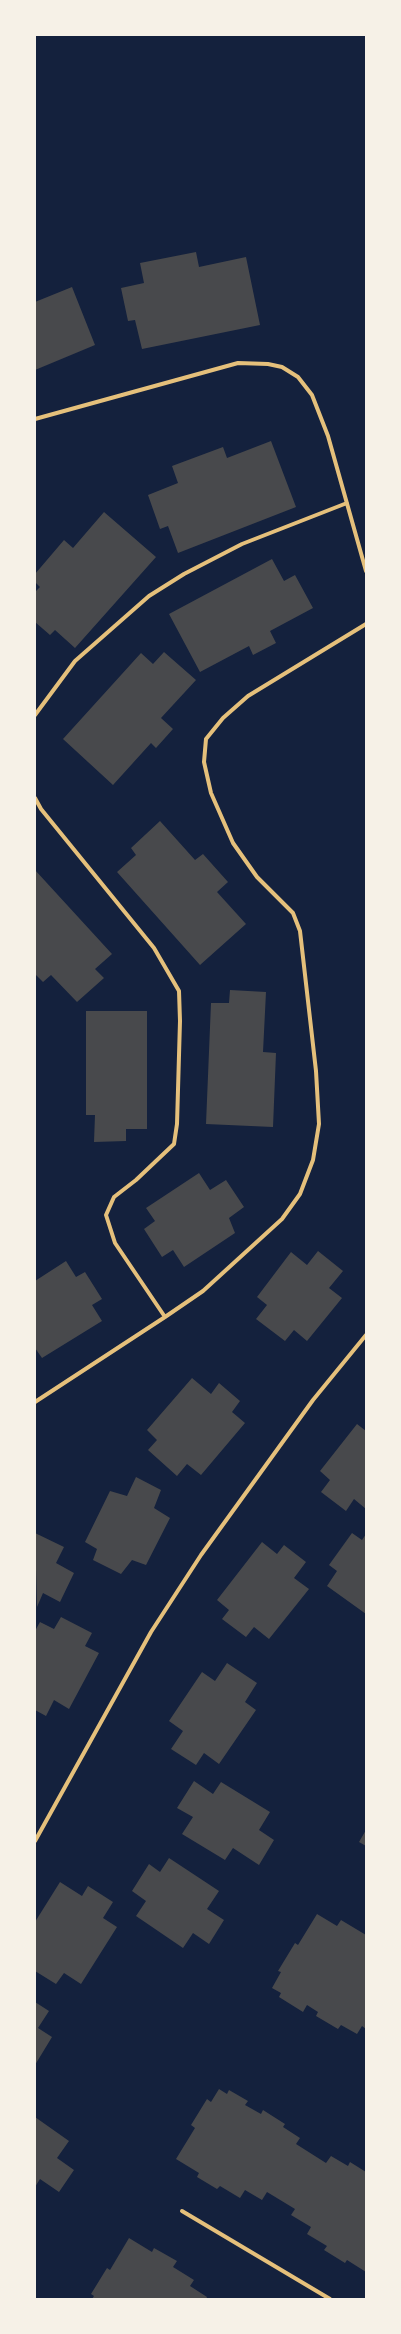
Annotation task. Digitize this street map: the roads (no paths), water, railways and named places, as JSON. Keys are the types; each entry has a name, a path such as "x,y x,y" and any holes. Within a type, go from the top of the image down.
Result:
{"lane":[{"path":"35,419 238,363 268,364 282,367 298,377 312,395 328,436 366,571"},
{"path":"35,715 75,661 149,596 184,574 242,544 347,503"},
{"path":"35,1402 203,1291 282,1219 300,1194 313,1160 319,1124 316,1071 300,931 293,913 257,877 232,843 211,793 204,762 206,739 223,718 248,696 366,624"},
{"path":"35,798 41,809 154,948 179,991 178,1115 174,1144 136,1180 114,1197 106,1215 115,1243 165,1317"},
{"path":"35,1841 151,1632 202,1555 313,1400 366,1335"},
{"path":"182,2211 330,2299"}]}
